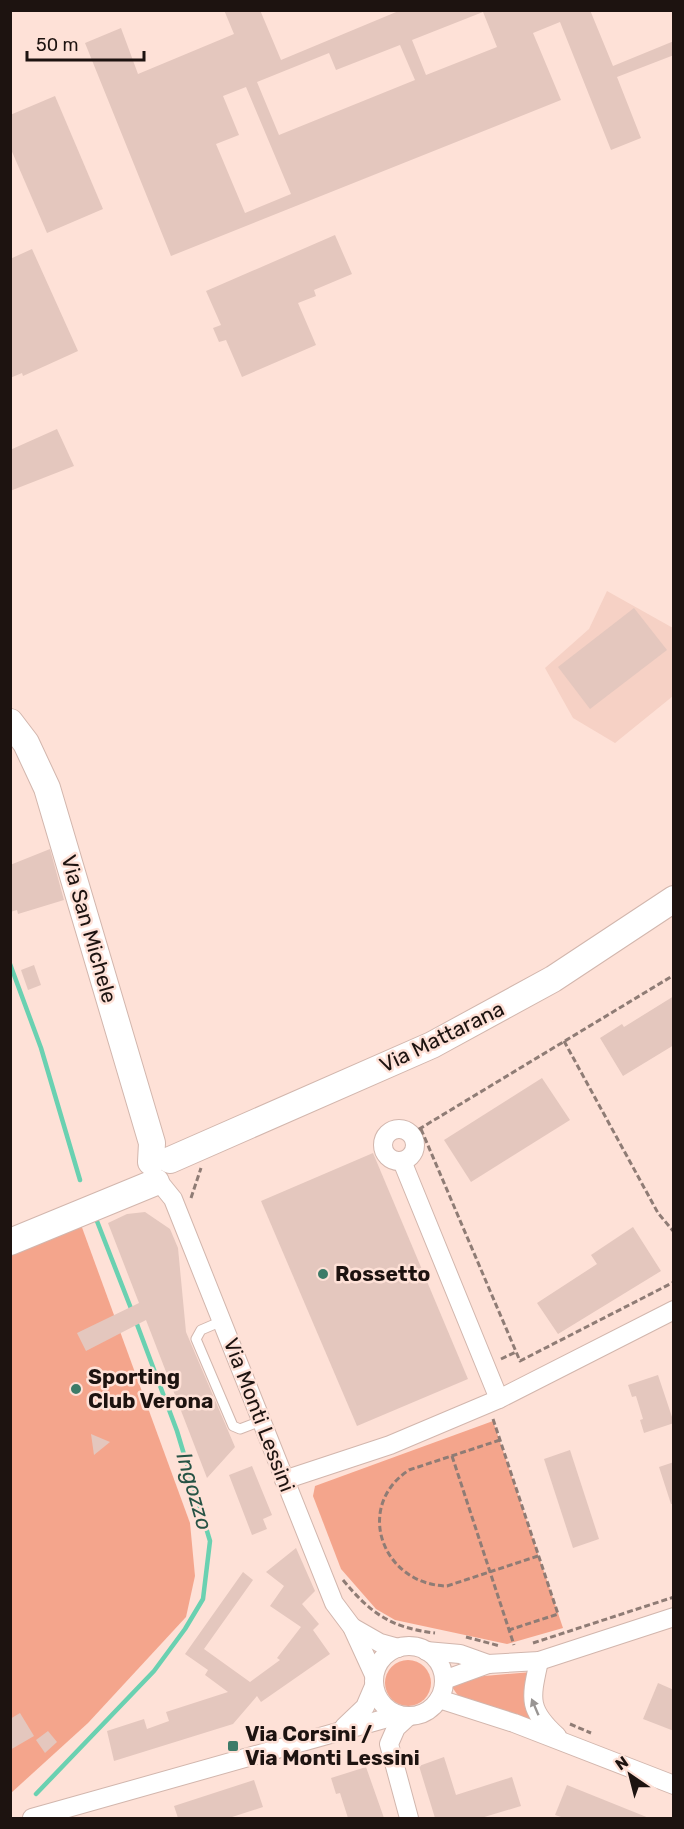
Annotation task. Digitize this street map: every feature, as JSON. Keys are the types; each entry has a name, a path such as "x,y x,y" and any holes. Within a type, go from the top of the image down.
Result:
{"street":[{"name":"Via San Michele","path":"10,722 26,743 47,788 164,1174"},
{"name":"Via Mattarana","path":"164,1174 196,1149 432,1045 510,1004 674,899"},
{"path":"396,1129 416,1132 412,1156 402,1161 391,1160 384,1153 383,1139 396,1129"},
{"path":"402,1161 493,1401"},
{"path":"10,1242 126,1193 164,1174"},
{"name":"Via Monti Lessini","path":"164,1174 334,1602 352,1627 374,1681"},
{"path":"284,1479 390,1445 493,1401 674,1310"},
{"path":"444,1680 488,1664 539,1661 674,1617"},
{"name":"Via Monti Lessini","path":"352,1627 380,1643 398,1648"},
{"path":"343,1728 365,1707 382,1659 398,1648 407,1646 426,1651 460,1654 488,1664"},
{"path":"32,1818 343,1728 424,1712 439,1699 444,1680 439,1663 426,1651"},
{"path":"539,1661 531,1699 543,1723 565,1743"},
{"path":"374,1681 382,1704 403,1715"},
{"path":"439,1699 514,1723 674,1785"},
{"path":"403,1715 389,1744 409,1818"}],"lane":[{"path":"222,1321 201,1330 196,1339 233,1426 240,1429 261,1421"}],"path":[{"path":"674,975 416,1132 520,1361 674,1282"},
{"path":"564,1041 658,1213 674,1232"},
{"path":"164,1174 193,1186 203,1162 196,1149"},
{"path":"493,1401 500,1440 558,1614 509,1629"},
{"path":"500,1440 408,1470 392,1486 379,1514 382,1542 388,1555 411,1578 447,1586 538,1556"},
{"path":"452,1456 513,1647 521,1646"},
{"path":"339,1575 362,1603 386,1621 414,1630 437,1634"},
{"path":"528,1645 674,1596"},
{"path":"460,1637 503,1646"},
{"path":"561,1720 594,1734"}],"shaded area":[{"path":"607,591 673,628 673,696 615,743 573,718 545,668 589,629"},
{"name":"Sporting Club Verona","path":"80,1222 190,1523 195,1576 186,1617 88,1723 11,1793 11,1255"},
{"path":"493,1421 563,1628 507,1644 395,1620 376,1609 341,1569 313,1496 315,1486"},
{"path":"408,1660 424,1667 431,1683 424,1699 408,1706 392,1699 385,1683 392,1667"},
{"path":"532,1672 532,1720 459,1697 452,1687 455,1682 473,1677"}],"building":[{"path":"224,10 260,10 281,60 401,10 590,10 613,66 674,41 674,55 617,77 641,138 611,150 560,22 533,33 561,100 171,256 85,43 121,28 138,74 234,34","holes":["483,12 497,47 426,75 412,40","400,45 415,80 279,135 257,82 329,53 336,70","246,87 291,194 245,213 216,144 239,135 223,96"]},
{"path":"55,96 103,209 47,233 10,147 10,115"},
{"path":"335,235 352,274 314,290 316,296 298,303 316,345 242,377 226,340 219,342 213,328 221,325 206,291"},
{"path":"32,249 78,351 23,376 22,373 10,378 10,259"},
{"path":"57,429 74,466 10,491 10,450"},
{"path":"634,608 667,650 590,709 558,667"},
{"path":"50,849 64,900 18,914 17,910 10,912 10,865"},
{"path":"34,965 41,985 28,990 21,970"},
{"path":"674,996 674,1045 623,1076 600,1038 622,1024 624,1027"},
{"path":"542,1078 570,1120 471,1182 444,1140"},
{"path":"373,1153 468,1379 357,1426 261,1201"},
{"path":"145,1212 170,1229 178,1248 186,1332 235,1447 207,1478 146,1320 86,1351 77,1333 139,1303 108,1223 127,1214"},
{"path":"633,1227 661,1271 558,1334 537,1303 597,1264 591,1255"},
{"path":"658,1375 674,1423 644,1433 640,1420 643,1419 636,1396 632,1397 628,1385"},
{"path":"91,1434 110,1442 94,1455"},
{"path":"570,1450 599,1539 573,1548 544,1459"},
{"path":"674,1462 674,1504 671,1504 659,1467"},
{"path":"252,1466 272,1515 263,1519 267,1529 252,1535 229,1475"},
{"path":"296,1548 315,1591 302,1604 319,1624 313,1630 330,1654 261,1702 257,1696 233,1724 114,1761 107,1731 144,1719 147,1729 169,1721 166,1712 228,1692 205,1675 208,1670 185,1654 243,1572 253,1580 204,1649 250,1682 280,1660 277,1658 301,1627 270,1606 284,1586 266,1572"},
{"path":"658,1683 674,1690 674,1731 643,1719"},
{"path":"20,1713 34,1736 10,1750 10,1719"},
{"path":"48,1731 57,1742 45,1753 36,1740"},
{"path":"444,1757 456,1795 512,1777 521,1806 481,1818 435,1818 419,1766"},
{"path":"366,1767 384,1818 348,1818 340,1793 336,1794 331,1778"},
{"path":"254,1780 263,1807 229,1818 178,1818 174,1806"},
{"path":"567,1785 649,1818 564,1818 555,1815"}],"waterway":[{"name":"Ingozzo","path":"10,964 41,1048 80,1180"},
{"name":"Ingozzo","path":"95,1216 132,1311"},
{"name":"Ingozzo","path":"36,1794 154,1671 185,1629 203,1599 210,1541 177,1431 135,1319"}],"place":[{"name":"Rossetto","path":"323,1274"},
{"name":"Sporting Club Verona","path":"76,1389"},
{"name":"Via Corsini / Via Monti Lessini","path":"233,1746"}]}
